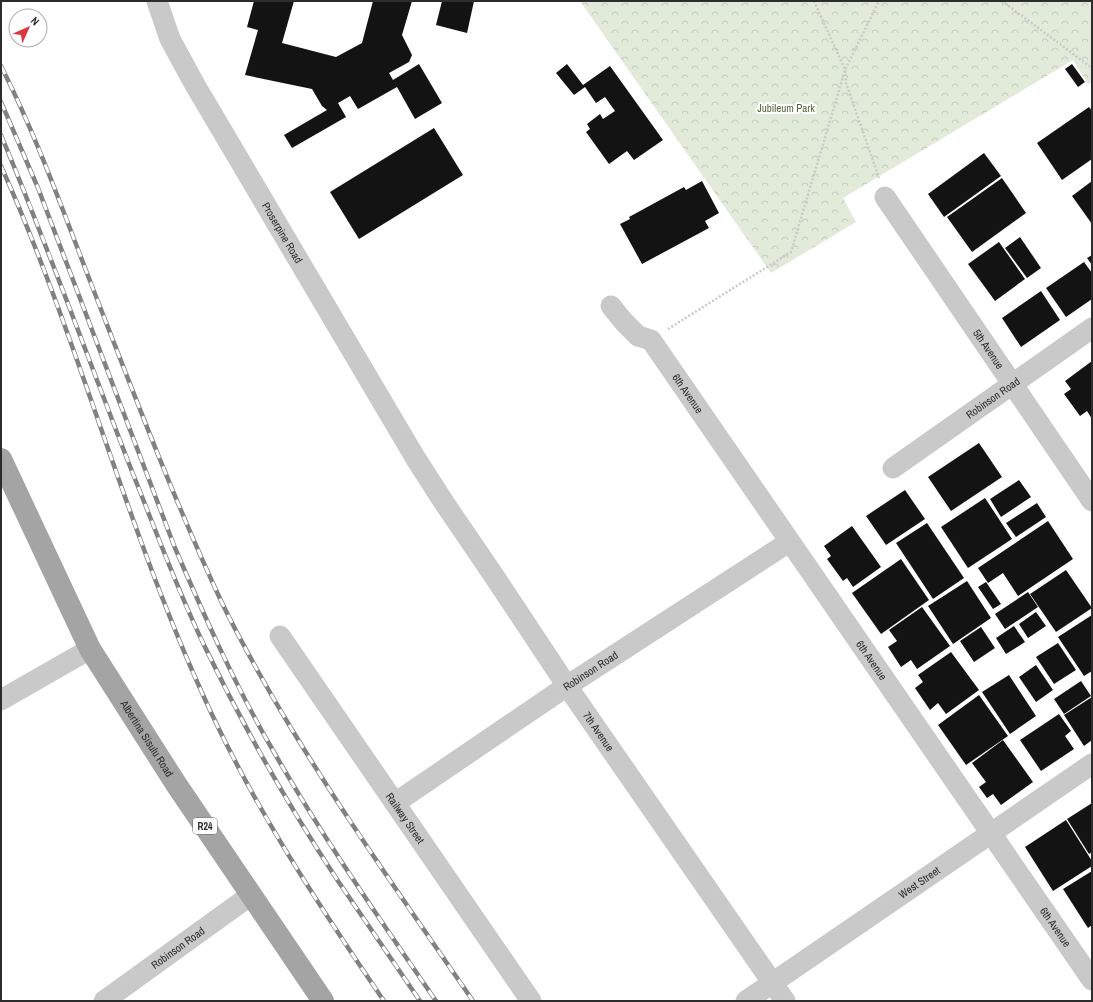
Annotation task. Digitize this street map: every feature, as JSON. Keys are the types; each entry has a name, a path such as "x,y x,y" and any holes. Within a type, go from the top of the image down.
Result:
{"main road":[{"name":"Albertina Sisulu Road","path":"1,459 90,649 176,784 323,1001"}],"street":[{"name":"Proserpine Road","path":"158,1 170,39 195,85 416,459"},
{"name":"5th Avenue","path":"885,197 1092,501"},
{"path":"611,306 638,336 650,340"},
{"name":"Robinson Road","path":"893,468 1092,328"},
{"name":"6th Avenue","path":"650,340 1092,980"},
{"name":"7th Avenue","path":"416,459 568,686 785,1001"},
{"name":"Robinson Road","path":"395,803 568,686 789,542"},
{"name":"Railway Street","path":"280,636 531,1001"},
{"path":"1,700 90,649"},
{"name":"West Street","path":"746,1001 1092,764"},
{"name":"Robinson Road","path":"104,1001 251,895"}],"path":[{"path":"814,1 845,70 846,83 885,197"},
{"path":"650,340 790,252 845,70 880,1"},
{"path":"1002,1 1092,68"}],"green space":[{"name":"Jubileum Park","path":"580,1 1092,1 1092,82 1088,84 1073,60 843,198 856,222 771,273"}],"building":[{"path":"254,1 294,1 282,43 336,57 362,43 373,1 412,1 402,35 412,55 409,62 389,73 393,80 419,64 442,103 415,119 397,87 358,109 350,96 338,103 346,117 292,148 284,135 327,110 322,106 312,89 245,75 258,30 247,27"},
{"path":"442,1 474,1 467,33 436,25"},
{"path":"567,64 583,85 610,66 663,140 634,160 627,151 609,164 586,132 590,129 587,124 600,114 603,119 615,111 605,97 596,103 585,87 574,95 556,73"},
{"path":"1072,64 1085,82 1078,87 1065,69"},
{"path":"1089,107 1092,111 1092,159 1062,180 1037,143"},
{"path":"434,128 463,175 359,239 330,192"},
{"path":"984,153 1001,176 944,217 928,194"},
{"path":"1002,178 1026,213 972,252 947,217"},
{"path":"702,181 719,213 705,221 709,228 642,264 620,224 630,219 629,217 684,187 686,190"},
{"path":"1092,181 1092,224 1072,196"},
{"path":"1020,237 1041,268 1027,278 1005,248"},
{"path":"999,242 1025,279 995,301 968,264"},
{"path":"1092,255 1092,265 1087,258"},
{"path":"1084,262 1092,273 1092,299 1066,317 1046,288"},
{"path":"1041,291 1060,320 1021,347 1002,318"},
{"path":"1092,361 1092,419 1087,411 1080,416 1064,394 1071,389 1065,381"},
{"path":"979,443 1002,477 951,511 928,477"},
{"path":"1019,480 1031,497 1001,517 990,499"},
{"path":"905,490 925,519 886,545 866,516"},
{"path":"985,498 1012,539 968,568 941,527"},
{"path":"1037,503 1046,517 1016,537 1006,523"},
{"path":"1048,521 1073,559 1018,596 1003,573 988,583 978,568"},
{"path":"927,523 964,578 933,599 896,543"},
{"path":"852,526 881,567 853,587 847,578 843,581 827,559 831,556 824,546"},
{"path":"901,559 929,600 881,634 852,593"},
{"path":"1066,570 1092,608 1056,632 1030,594"},
{"path":"967,581 991,618 953,644 928,606"},
{"path":"986,582 1001,604 993,609 978,587"},
{"path":"1028,592 1038,607 1005,629 995,614"},
{"path":"922,607 950,646 917,669 911,660 901,667 888,647 897,641 889,630"},
{"path":"1036,612 1046,626 1028,638 1019,624"},
{"path":"1092,615 1092,671 1084,676 1058,637"},
{"path":"1014,626 1025,642 1006,654 996,638"},
{"path":"981,627 995,648 974,662 960,641"},
{"path":"1058,643 1076,670 1054,684 1036,657"},
{"path":"951,652 979,690 946,714 938,703 930,710 915,688 923,682 918,675"},
{"path":"1036,665 1053,690 1036,702 1019,677"},
{"path":"1009,675 1036,716 1010,734 982,692"},
{"path":"1081,681 1091,696 1064,714 1054,699"},
{"path":"979,695 1008,736 966,765 938,725"},
{"path":"1092,697 1092,740 1084,746 1064,715"},
{"path":"1059,714 1071,731 1065,736 1074,749 1041,771 1020,740"},
{"path":"1003,740 1033,782 1001,805 993,794 987,798 979,787 986,782 972,763"},
{"path":"1092,803 1092,852 1089,854 1067,819"},
{"path":"1066,820 1092,861 1092,866 1053,891 1025,847"},
{"path":"1092,871 1092,925 1088,928 1063,889"}],"railway":[{"path":"1,66 26,118 48,172 153,443 204,563 230,619 264,682 335,798 473,1001"},
{"path":"1,102 38,188 175,548 208,624 232,674 257,723 290,780 351,876 436,1001"},
{"path":"1,135 52,262 167,560 204,645 250,735 301,823 338,881 420,1001"},
{"path":"1,166 53,295 147,557 172,622 218,728 284,848 384,1001"}]}
